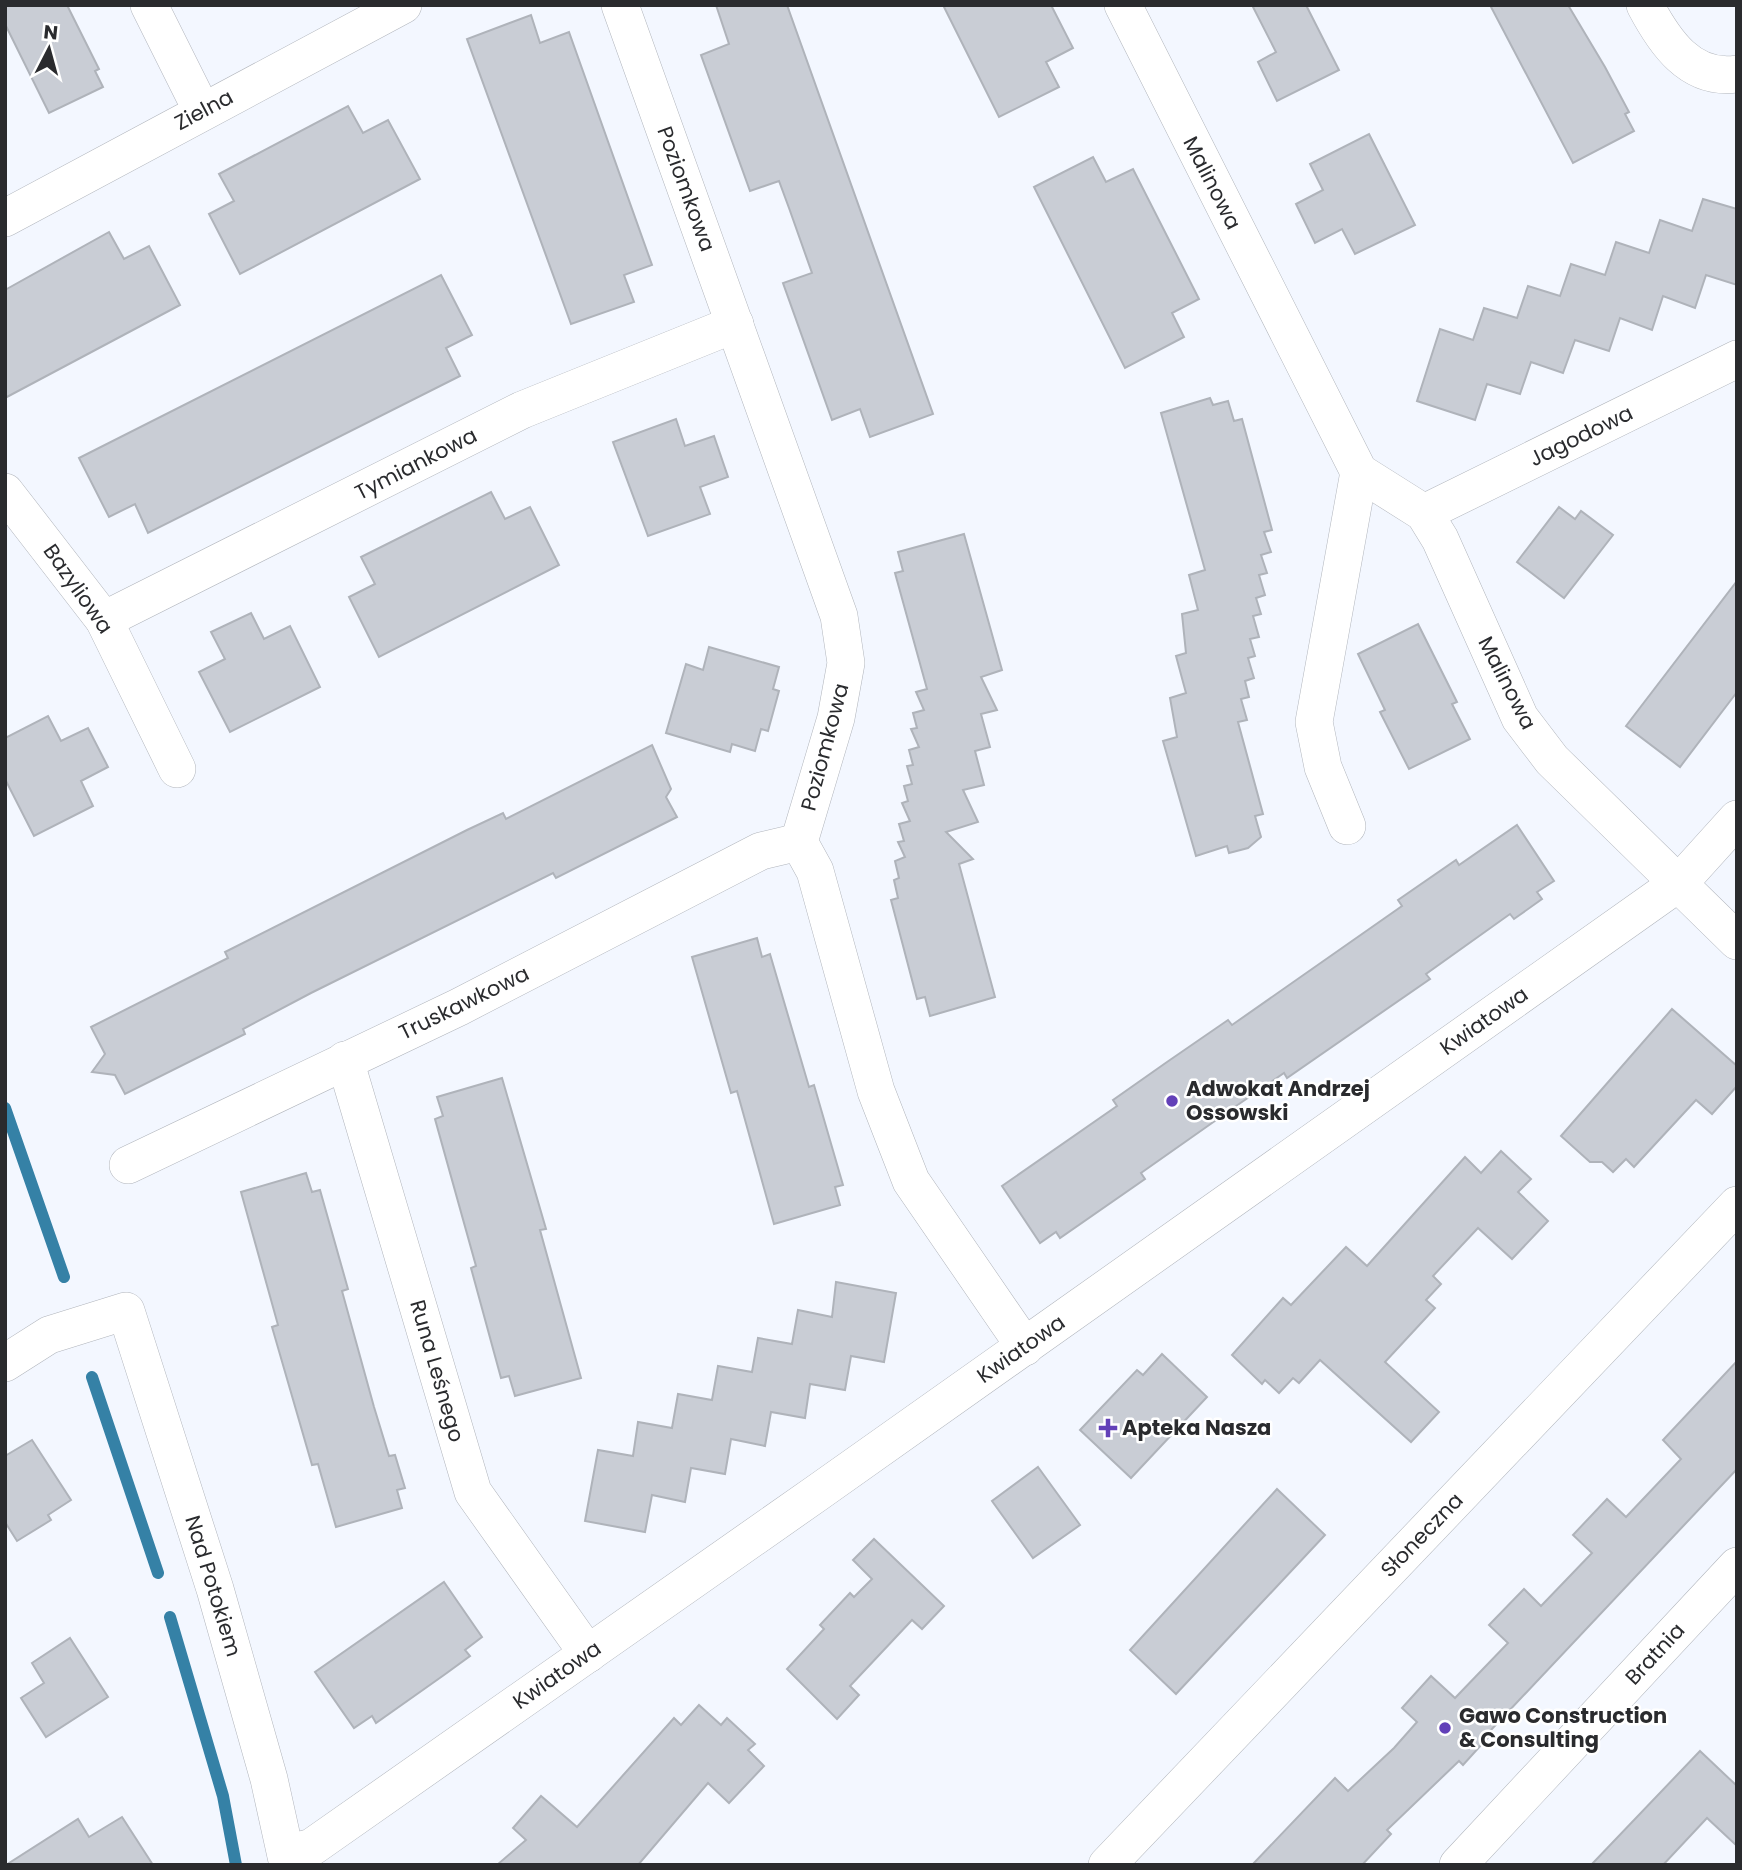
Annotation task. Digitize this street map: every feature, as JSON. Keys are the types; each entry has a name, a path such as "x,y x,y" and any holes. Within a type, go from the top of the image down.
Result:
{"street":[{"path":"149,5 202,111"},
{"name":"Zielna","path":"5,218 403,5"},
{"name":"Poziomkowa","path":"620,5 839,616 846,663 836,718 799,842"},
{"name":"Malinowa","path":"1123,5 1359,472 1424,513 1440,539 1520,718 1552,760 1680,882"},
{"path":"1645,5 1663,39 1690,65 1712,74 1737,74"},
{"name":"Tymiankowa","path":"104,620 522,410 735,324"},
{"name":"Jagodowa","path":"1424,513 1737,359"},
{"path":"1347,826 1324,767 1314,722 1359,472"},
{"name":"Bazyliowa","path":"5,492 104,620 177,769"},
{"name":"Kwiatowa","path":"287,1859 312,1847 588,1654 1680,882 1737,819"},
{"path":"799,842 815,871 876,1091 911,1181 1025,1347"},
{"name":"Truskawkowa","path":"128,1165 459,1007 761,851 799,842"},
{"path":"1680,882 1737,941"},
{"name":"Runa Leśnego","path":"345,1060 473,1492 588,1654"},
{"name":"Słoneczna","path":"1107,1865 1737,1205"},
{"name":"Nad Potokiem","path":"5,1363 50,1335 126,1311 215,1589 269,1779 287,1859"},
{"name":"Bratnia","path":"1458,1865 1737,1566"}],"building":[{"path":"5,5 67,5 99,69 95,71 103,87 49,113 5,24"},
{"path":"716,5 787,5 933,414 870,437 860,409 832,420 783,283 812,273 789,208 779,181 750,191 701,55 729,44"},
{"path":"943,5 1051,5 1073,48 1046,62 1059,87 999,117"},
{"path":"1252,5 1306,5 1339,70 1277,101 1258,62 1276,52"},
{"path":"1490,5 1568,5 1629,112 1625,114 1634,131 1573,163"},
{"path":"531,15 540,43 569,32 652,265 624,275 634,302 571,324 467,39"},
{"path":"348,106 363,133 388,120 420,179 240,274 209,214 234,201 219,174"},
{"path":"1369,134 1415,225 1355,254 1342,229 1315,243 1296,204 1323,190 1310,164"},
{"path":"1093,157 1106,182 1133,169 1199,299 1172,313 1184,337 1125,368 1034,187"},
{"path":"1703,199 1737,209 1737,285 1706,275 1695,308 1663,296 1652,330 1620,318 1609,351 1575,340 1563,373 1531,362 1520,394 1487,384 1475,420 1417,401 1440,329 1473,340 1484,308 1517,318 1528,286 1560,296 1571,264 1605,275 1616,242 1649,253 1660,220 1692,231"},
{"path":"109,232 124,259 149,246 180,305 5,398 5,290"},
{"path":"441,275 472,335 446,348 460,376 148,533 135,504 109,517 79,458"},
{"path":"1210,398 1213,405 1228,401 1234,421 1242,419 1272,530 1264,532 1271,552 1261,555 1267,573 1259,575 1265,595 1256,598 1261,614 1253,616 1259,637 1250,639 1255,656 1248,658 1254,678 1245,681 1249,697 1241,699 1247,720 1238,722 1263,814 1255,816 1261,837 1248,848 1229,853 1227,846 1196,856 1163,741 1177,737 1170,698 1186,693 1176,656 1186,653 1182,614 1198,610 1189,575 1205,570 1161,413"},
{"path":"676,419 685,446 714,436 728,477 700,487 710,514 648,536 613,442"},
{"path":"491,492 505,519 530,507 559,565 379,657 349,597 375,584 361,557"},
{"path":"1559,507 1575,519 1581,511 1613,535 1564,598 1517,562"},
{"path":"964,534 1002,670 981,677 997,710 981,714 990,747 975,751 984,785 963,790 978,822 946,832 973,859 959,864 995,997 930,1016 925,997 917,999 891,900 898,898 894,880 899,878 895,861 905,857 898,842 904,841 899,824 910,821 902,803 908,801 904,786 912,784 907,766 913,765 909,750 919,747 911,729 917,728 913,713 924,710 916,692 927,689 895,573 903,571 898,552"},
{"path":"1737,581 1737,692 1680,767 1626,726"},
{"path":"251,613 264,639 290,626 320,687 230,732 199,672 225,659 211,632"},
{"path":"1418,624 1457,702 1452,704 1470,739 1409,769 1380,712 1385,710 1358,654"},
{"path":"709,647 779,667 773,689 779,691 768,731 761,729 755,751 732,744 730,752 666,733 686,664 703,670"},
{"path":"48,716 61,741 88,728 108,767 81,781 93,806 34,836 5,779 5,738"},
{"path":"652,745 671,789 666,797 677,817 556,878 553,873 311,993 243,1029 245,1034 125,1094 115,1075 92,1072 105,1054 91,1027 228,958 225,952 467,830 503,813 506,819"},
{"path":"1517,825 1554,881 1537,892 1542,899 1514,919 1510,914 1426,974 1430,979 1287,1078 1284,1073 1239,1104 1141,1173 1145,1179 1060,1238 1056,1232 1040,1243 1002,1186 1117,1106 1113,1100 1167,1062 1228,1020 1232,1025 1402,906 1398,900 1456,860 1459,865"},
{"path":"757,938 762,957 770,954 809,1087 814,1085 843,1185 835,1187 840,1205 774,1224 737,1091 731,1093 692,957"},
{"path":"1672,1009 1737,1066 1737,1086 1712,1114 1696,1100 1634,1167 1626,1159 1613,1172 1602,1162 1590,1162 1561,1136"},
{"path":"502,1078 546,1229 540,1230 581,1378 515,1396 509,1376 501,1378 471,1268 476,1266 435,1119 443,1116 437,1097"},
{"path":"1501,1151 1531,1179 1518,1192 1548,1221 1512,1259 1478,1228 1433,1276 1441,1284 1426,1300 1435,1308 1385,1362 1439,1412 1411,1442 1320,1360 1299,1383 1293,1378 1279,1393 1265,1380 1262,1384 1232,1355 1283,1298 1291,1305 1346,1247 1367,1266 1465,1157 1481,1173"},
{"path":"306,1173 312,1192 320,1190 348,1289 342,1291 374,1407 389,1456 395,1455 405,1488 397,1490 402,1508 336,1527 318,1464 312,1465 272,1327 278,1325 241,1192"},
{"path":"836,1282 896,1293 884,1362 851,1356 845,1390 810,1384 805,1418 771,1412 765,1446 731,1439 725,1474 691,1468 685,1502 652,1495 645,1532 585,1521 598,1450 633,1456 638,1422 672,1428 678,1394 712,1400 718,1366 752,1372 758,1338 792,1344 798,1310 832,1317"},
{"path":"1162,1354 1207,1397 1131,1478 1080,1430 1137,1370 1143,1375"},
{"path":"1737,1361 1737,1469 1490,1731 1492,1733 1463,1765 1459,1761 1387,1830 1391,1834 1362,1865 1252,1865 1335,1778 1348,1791 1394,1748 1417,1722 1402,1708 1431,1676 1455,1698 1508,1643 1489,1625 1524,1589 1541,1606 1592,1553 1573,1535 1607,1499 1626,1517 1681,1459 1663,1440"},
{"path":"32,1440 71,1500 48,1515 51,1520 17,1541 5,1522 5,1456"},
{"path":"1038,1467 1080,1525 1033,1558 992,1501"},
{"path":"1277,1489 1325,1535 1176,1694 1130,1650"},
{"path":"874,1539 944,1606 922,1629 912,1620 850,1686 859,1695 837,1719 787,1669 824,1629 820,1625 850,1593 854,1597 872,1579 853,1560"},
{"path":"444,1582 482,1637 465,1650 470,1656 444,1675 376,1723 372,1716 354,1728 315,1672"},
{"path":"70,1638 108,1697 46,1737 21,1698 44,1683 32,1663"},
{"path":"699,1705 721,1725 727,1718 755,1744 748,1750 764,1766 729,1803 708,1783 638,1865 497,1865 526,1840 513,1828 541,1796 577,1827 674,1718 681,1725"},
{"path":"1700,1751 1737,1786 1737,1846 1707,1818 1663,1865 1591,1865"},
{"path":"122,1817 153,1865 6,1865 78,1819 89,1837"}],"waterway":[{"path":"5,1108 64,1277"},
{"path":"92,1377 158,1573"},
{"path":"170,1617 223,1796 236,1865"}],"place":[{"name":"Adwokat Andrzej Ossowski","path":"1172,1101"},
{"name":"Apteka Nasza","path":"1108,1428"},
{"name":"Gawo Construction & Consulting","path":"1445,1728"}]}
